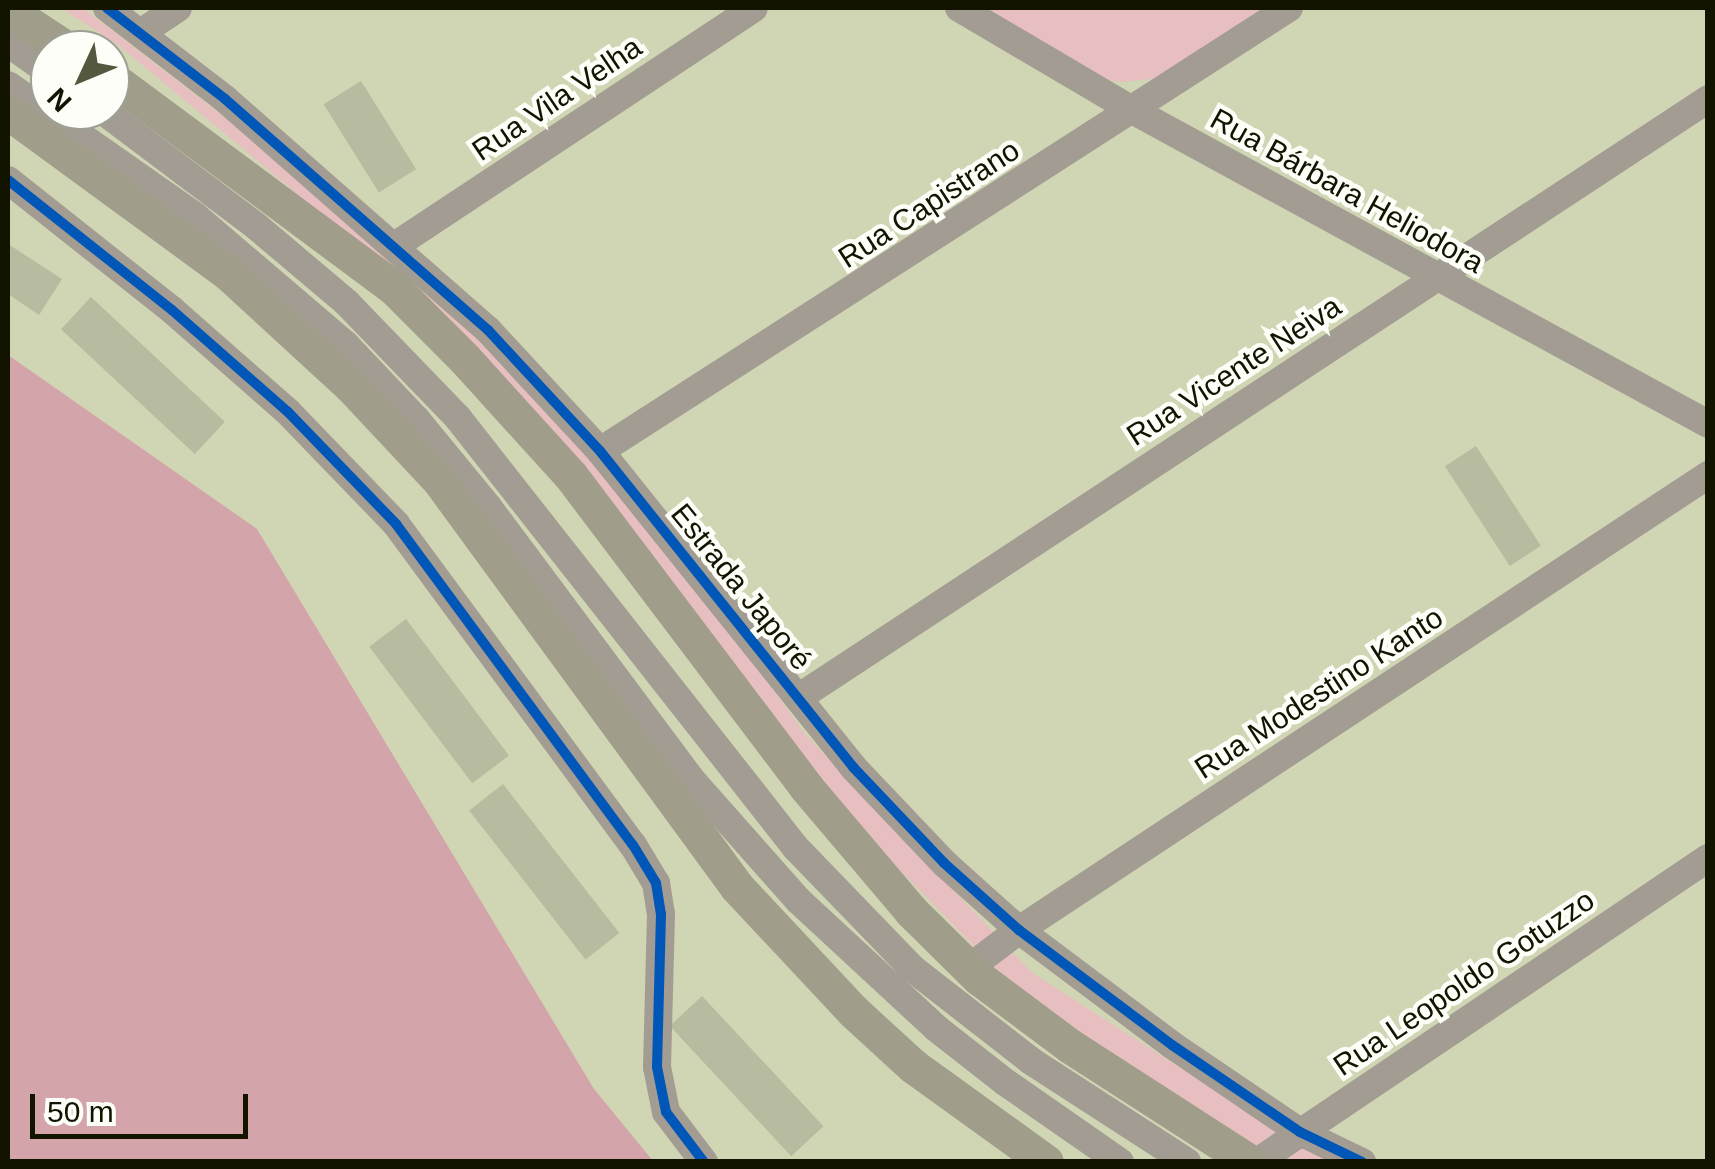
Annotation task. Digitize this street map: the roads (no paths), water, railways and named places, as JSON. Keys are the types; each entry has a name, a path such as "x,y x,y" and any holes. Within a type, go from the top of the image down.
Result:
{"main road":[{"path":"8,10 38,30"},
{"path":"130,92 396,288 464,358 570,476 806,787 911,911 969,968 1070,1046 1253,1162"},
{"path":"8,112 227,272 352,386 439,480 737,887 853,1010 913,1066 1046,1162"}],"street":[{"name":"Estrada Japoré","path":"107,8 142,32 396,245 488,330 600,451 853,767 931,849 1020,930 1172,1045 1300,1132 1362,1162"},
{"path":"142,32 178,8"},
{"name":"Rua Vila Velha","path":"396,245 754,8"},
{"name":"Rua Bárbara Heliodora","path":"959,8 1134,112 1708,424"},
{"name":"Rua Capistrano","path":"600,451 1134,112 1289,8"},
{"path":"8,42 30,58"},
{"path":"8,85 195,216 346,345 417,420 489,508 690,778 799,901 936,1028 1005,1082 1120,1162"},
{"name":"Rua Vicente Neiva","path":"798,698 1708,99"},
{"path":"129,130 256,226 348,303 458,418 796,848 913,969 1031,1060 1187,1162"},
{"path":"8,180 172,310 288,412 396,524 633,845 656,883 661,914 656,1067 666,1112 704,1162"},
{"name":"Rua Modestino Kanto","path":"969,968 1020,930 1708,476"},
{"name":"Rua Leopoldo Gotuzzo","path":"1253,1162 1708,858"}]}
